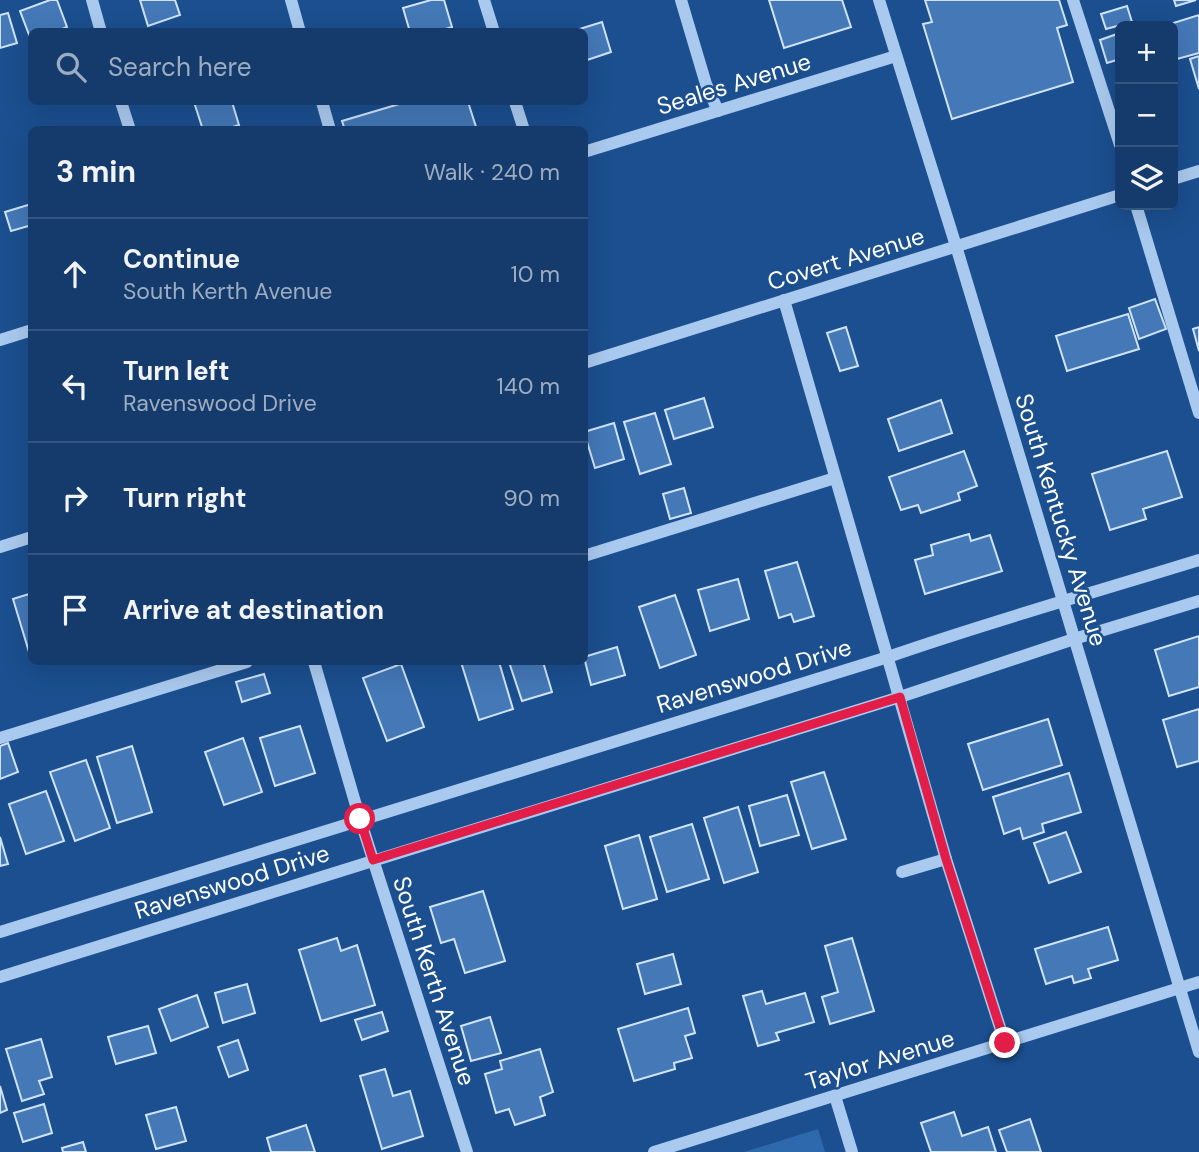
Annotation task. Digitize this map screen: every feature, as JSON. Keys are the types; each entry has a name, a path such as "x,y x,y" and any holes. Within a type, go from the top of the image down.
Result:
{"street":[{"path":"92,0 100,28"},
{"path":"290,0 299,28"},
{"path":"484,0 493,28"},
{"path":"681,0 706,84 718,111"},
{"name":"South Kentucky Avenue","path":"879,0 1199,1052"},
{"path":"1073,0 1115,130"},
{"name":"Seales Avenue","path":"588,151 896,56"},
{"path":"122,105 129,126"},
{"path":"323,105 329,126"},
{"path":"516,105 522,126"},
{"path":"1178,177 1199,171"},
{"name":"Covert Avenue","path":"588,362 1115,197"},
{"path":"1138,210 1199,413"},
{"path":"784,300 946,859 1005,1043"},
{"path":"0,339 28,331"},
{"path":"588,555 835,478"},
{"path":"0,547 28,538"},
{"name":"Ravenswood Drive","path":"0,932 888,657 962,631 1064,603 1199,560"},
{"name":"Ravenswood Drive","path":"0,977 900,697 1199,601"},
{"path":"0,738 237,665"},
{"name":"South Kerth Avenue","path":"315,665 360,819 467,1152"},
{"path":"902,872 946,859"},
{"name":"Taylor Avenue","path":"654,1152 1199,982"},
{"path":"835,1096 852,1152"}],"shaded area":[{"path":"818,1129 825,1152 744,1152"}],"building":[{"path":"57,0 67,27 28,28 28,32 20,11"},
{"path":"140,0 175,0 180,15 148,26"},
{"path":"431,0 444,0 452,27 409,28 403,8"},
{"path":"769,0 842,0 851,27 784,48"},
{"path":"925,0 1059,0 1067,25 1057,28 1073,82 952,119 923,24 932,22"},
{"path":"1174,0 1196,0 1176,6"},
{"path":"1127,6 1132,21 1115,21 1115,27 1106,29 1101,14"},
{"path":"8,13 17,43 0,48 0,15"},
{"path":"1199,15 1199,53 1178,59 1178,22"},
{"path":"602,22 611,52 588,60 588,28 583,28"},
{"path":"1115,35 1115,61 1107,63 1100,40"},
{"path":"1199,56 1199,89 1190,59"},
{"path":"195,105 233,105 239,125 202,126"},
{"path":"396,105 469,105 476,126 344,126 342,121"},
{"path":"28,205 28,226 11,231 5,212"},
{"path":"1155,299 1166,329 1139,339 1129,308"},
{"path":"1128,314 1139,349 1067,371 1056,336"},
{"path":"846,327 858,366 840,371 827,333"},
{"path":"1199,327 1199,351 1193,329"},
{"path":"704,398 713,427 674,439 665,410"},
{"path":"941,400 952,433 899,451 888,419"},
{"path":"655,413 671,464 640,474 624,422"},
{"path":"614,423 624,459 595,468 588,445 588,431"},
{"path":"964,451 977,486 958,493 960,500 921,513 918,505 901,510 889,477"},
{"path":"1167,451 1182,497 1143,509 1146,519 1110,530 1092,474"},
{"path":"684,488 691,513 670,519 663,494"},
{"path":"969,534 971,541 990,535 1002,571 925,594 915,560 933,555 931,545"},
{"path":"797,562 814,616 794,622 791,614 779,618 765,571"},
{"path":"738,579 749,619 710,631 698,590"},
{"path":"28,594 28,649 13,599"},
{"path":"675,595 696,655 660,668 639,607"},
{"path":"1199,636 1199,687 1169,696 1155,650"},
{"path":"617,647 625,675 591,685 586,665 588,656"},
{"path":"401,665 424,727 387,741 363,678"},
{"path":"462,665 500,665 513,709 479,720"},
{"path":"510,665 544,665 552,692 522,701"},
{"path":"264,674 270,693 242,702 236,682"},
{"path":"1199,709 1199,761 1177,767 1163,720"},
{"path":"1048,719 1062,765 983,790 968,744"},
{"path":"300,726 315,773 275,786 260,738"},
{"path":"243,738 262,792 224,805 205,752"},
{"path":"8,743 18,772 0,779 0,746"},
{"path":"132,746 152,812 117,823 97,757"},
{"path":"86,760 110,828 75,841 50,772"},
{"path":"824,772 846,839 812,849 791,782"},
{"path":"1069,773 1081,812 1042,824 1044,832 1023,839 1020,828 1004,834 993,797"},
{"path":"46,791 64,841 26,854 9,804"},
{"path":"787,795 799,835 760,846 749,806"},
{"path":"738,807 758,872 724,883 704,818"},
{"path":"692,824 709,879 667,892 650,837"},
{"path":"1066,832 1081,872 1049,883 1034,843"},
{"path":"639,835 657,899 623,909 605,846"},
{"path":"0,837 8,864 0,866"},
{"path":"483,891 505,961 465,973 454,939 441,943 430,907"},
{"path":"1108,927 1118,960 1088,969 1091,978 1074,983 1072,976 1046,984 1035,949"},
{"path":"337,938 341,951 357,945 375,1005 321,1021 299,950"},
{"path":"852,938 874,1011 830,1024 822,997 838,992 825,946"},
{"path":"673,954 681,984 645,994 637,964"},
{"path":"247,984 255,1013 223,1023 215,993"},
{"path":"762,991 766,1004 805,993 814,1022 776,1033 779,1040 758,1046 743,996"},
{"path":"197,995 208,1027 171,1041 159,1009"},
{"path":"688,1008 695,1033 685,1036 692,1058 674,1063 675,1069 634,1081 618,1029"},
{"path":"382,1012 388,1031 362,1040 355,1020"},
{"path":"490,1017 501,1053 471,1061 461,1026"},
{"path":"148,1026 156,1053 116,1064 108,1037"},
{"path":"41,1039 52,1077 39,1081 44,1094 22,1101 6,1049"},
{"path":"238,1040 248,1070 229,1077 218,1047"},
{"path":"540,1049 553,1092 540,1097 545,1115 515,1125 509,1109 496,1113 485,1074 502,1069 500,1061"},
{"path":"385,1069 393,1096 410,1091 423,1136 382,1149 360,1076"},
{"path":"0,1086 7,1110 0,1113"},
{"path":"44,1104 52,1133 23,1142 14,1113"},
{"path":"176,1107 186,1141 156,1149 146,1115"},
{"path":"954,1112 962,1136 988,1127 996,1152 931,1152 921,1123"},
{"path":"1030,1119 1041,1152 1007,1152 999,1130"},
{"path":"306,1125 315,1152 271,1152 267,1138"},
{"path":"83,1142 86,1152 63,1152 62,1148"}],"route":[{"path":"360,819 373,860 900,697 946,859 1005,1043"}]}
